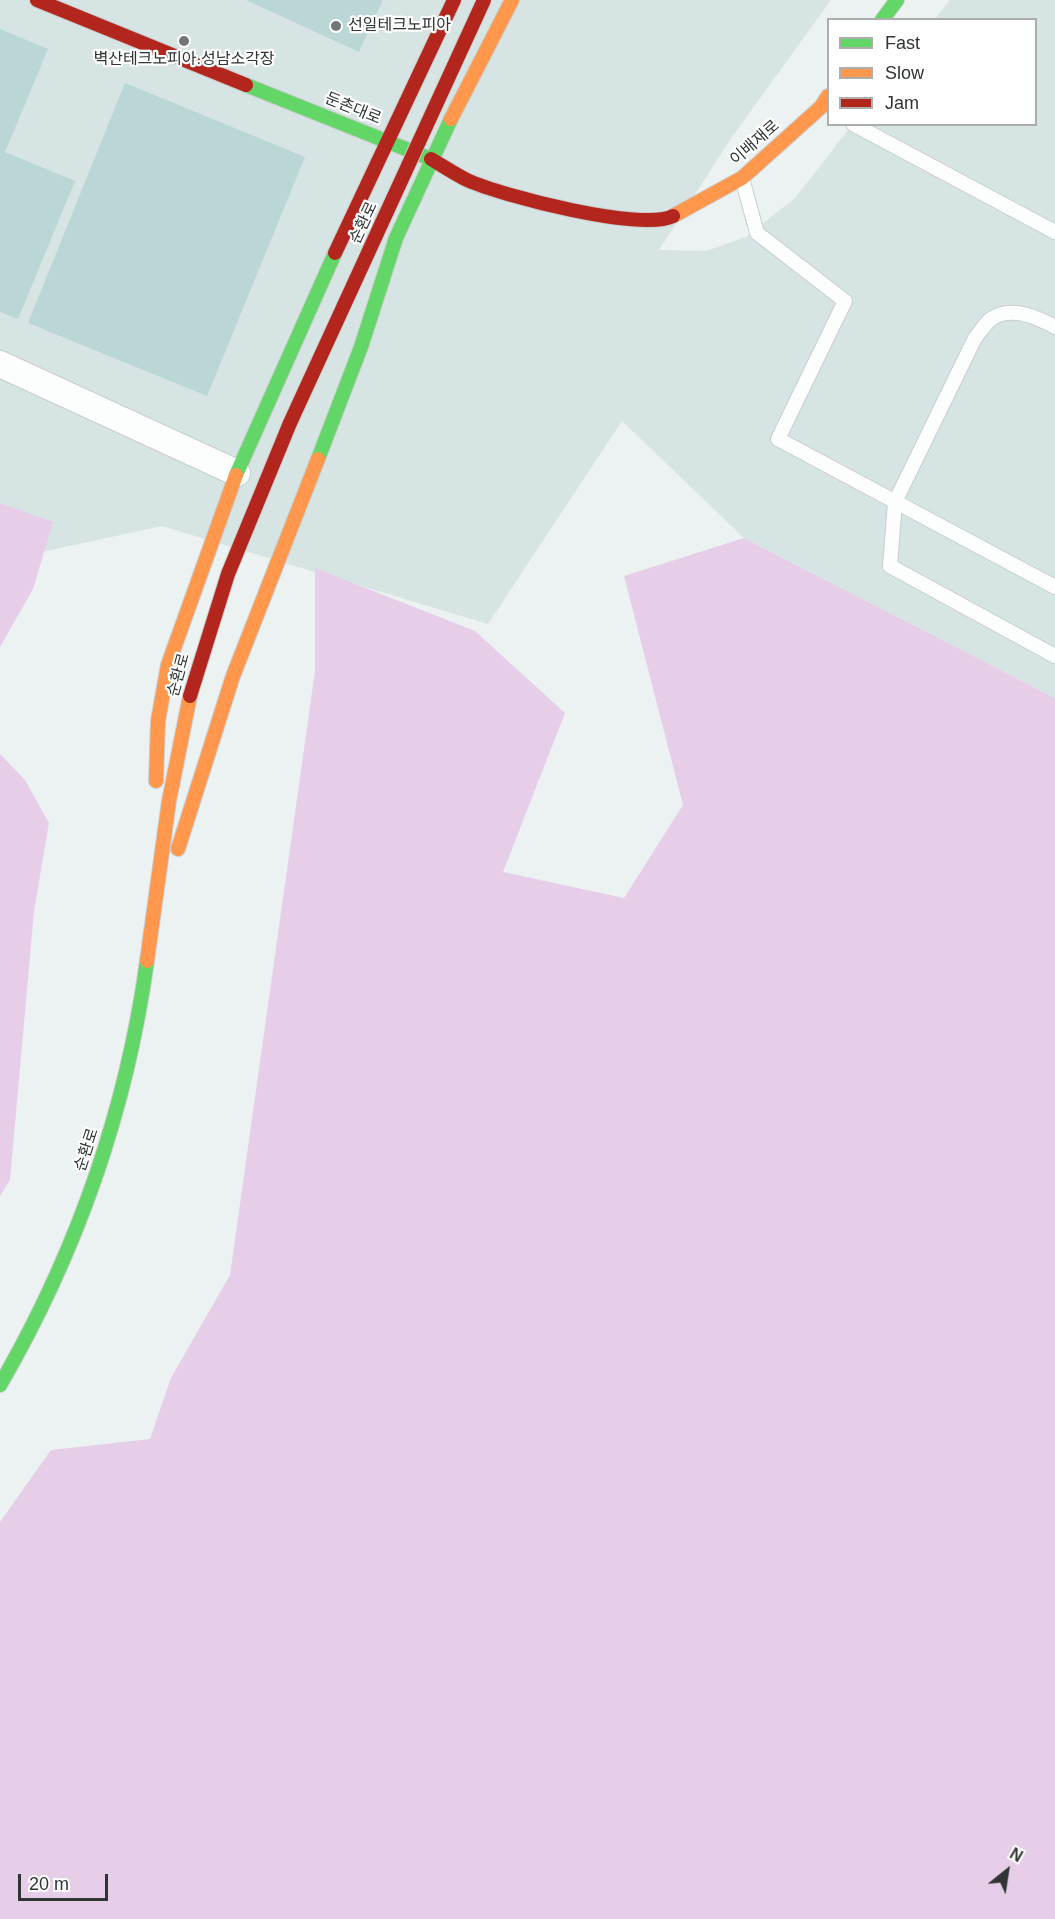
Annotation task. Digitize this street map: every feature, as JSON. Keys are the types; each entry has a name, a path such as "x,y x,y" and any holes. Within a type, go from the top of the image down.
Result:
{"main road":[{"name":"둔촌대로","path":"37,0 388,140 431,159 467,180 510,194 595,215 663,221"},
{"path":"150,943 158,721 168,665 183,616 237,473 344,232 453,0"},
{"name":"순환로","path":"0,1385 51,1293 99,1170 119,1103 139,1019 167,808 194,676 236,551 290,423 484,0"},
{"path":"150,943 233,676 361,347 396,238 431,159 512,0"},
{"path":"884,18 897,0"},
{"name":"이배재로","path":"663,221 742,178 826,105"}],"street":[{"path":"0,364 237,473"}],"lane":[{"path":"858,126 1055,232"},
{"path":"742,178 757,233 845,301 778,440 1055,587"},
{"path":"1055,327 1042,320 1016,312 992,318 975,338 895,502 890,566 1055,656"}],"shaded area":[{"path":"0,0 831,0 732,137 659,250 706,251 746,237 795,198 851,126 1037,126 1037,18 936,18 950,0 1055,0 1055,698 744,538 622,421 488,624 162,526 0,561"},
{"path":"0,503 53,522 33,589 0,647"},
{"path":"744,538 1055,698 1055,1919 0,1919 0,1522 51,1450 150,1439 171,1378 230,1275 315,671 315,568 475,631 565,713 503,872 624,898 683,805 624,576"},
{"path":"0,754 25,780 49,823 34,911 10,1180 0,1196"}],"building":[{"name":"선일테크노피아","path":"246,0 383,0 359,52"},
{"path":"0,29 48,49 5,152 75,181 18,319 0,312"},
{"path":"125,83 305,157 207,396 28,323"}],"traffic: fast":[{"path":"884,18 897,0"},
{"path":"246,85 431,159"},
{"path":"318,459 361,347 396,238 451,119"},
{"path":"236,475 335,253"},
{"path":"0,1385 28,1335 52,1284 75,1232 94,1180 112,1127 126,1073 147,961"}],"traffic: slow":[{"path":"451,119 512,0"},
{"path":"673,216 742,178 821,107 827,98"},
{"path":"178,849 233,676 318,459"},
{"path":"156,781 158,721 168,665 236,475"},
{"path":"147,961 169,801 190,696"}],"traffic: jam":[{"path":"37,0 246,85"},
{"path":"335,253 454,0"},
{"path":"290,423 484,0"},
{"path":"431,159 467,180 539,203 603,216 633,219 657,220 673,216"},
{"path":"190,696 228,574 290,423"}],"place":[{"name":"선일테크노피아","path":"336,26"},
{"name":"벽산테크노피아.성남소각장","path":"184,41"}]}
